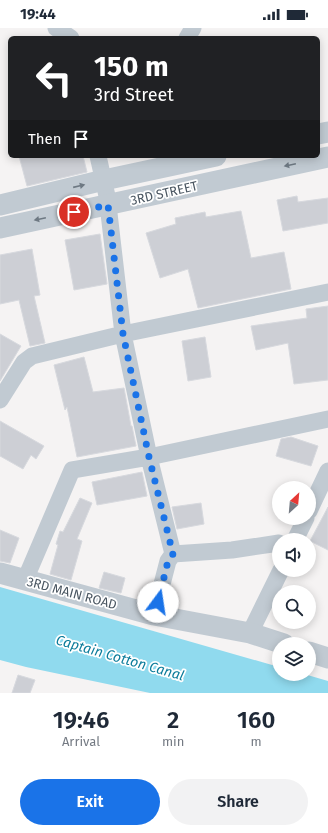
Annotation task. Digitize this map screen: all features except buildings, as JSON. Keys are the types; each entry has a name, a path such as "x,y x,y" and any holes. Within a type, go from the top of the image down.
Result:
{"street":[{"path":"56,28 68,36"},
{"name":"3RD STREET","path":"0,228 328,157"},
{"path":"98,158 108,205 123,334 149,457 173,554 168,561 154,615"},
{"name":"3RD STREET","path":"0,205 104,180 207,158"},
{"path":"0,400 24,362 32,356 123,334 328,292"},
{"path":"25,580 72,470 149,457 328,419"},
{"path":"316,496 328,471"},
{"path":"173,554 232,550 272,544"},
{"name":"3RD MAIN ROAD","path":"0,573 154,615 250,633 272,640"},
{"path":"250,633 278,577"},
{"path":"316,654 328,658"}],"water":[{"name":"Captain Cotton Canal","path":"0,587 272,665 272,681 316,681 316,678 328,681 328,693 150,693 26,667 0,660"}],"route":[{"path":"74,212 108,205 123,334 149,457 173,554 168,561 158,602"}]}
